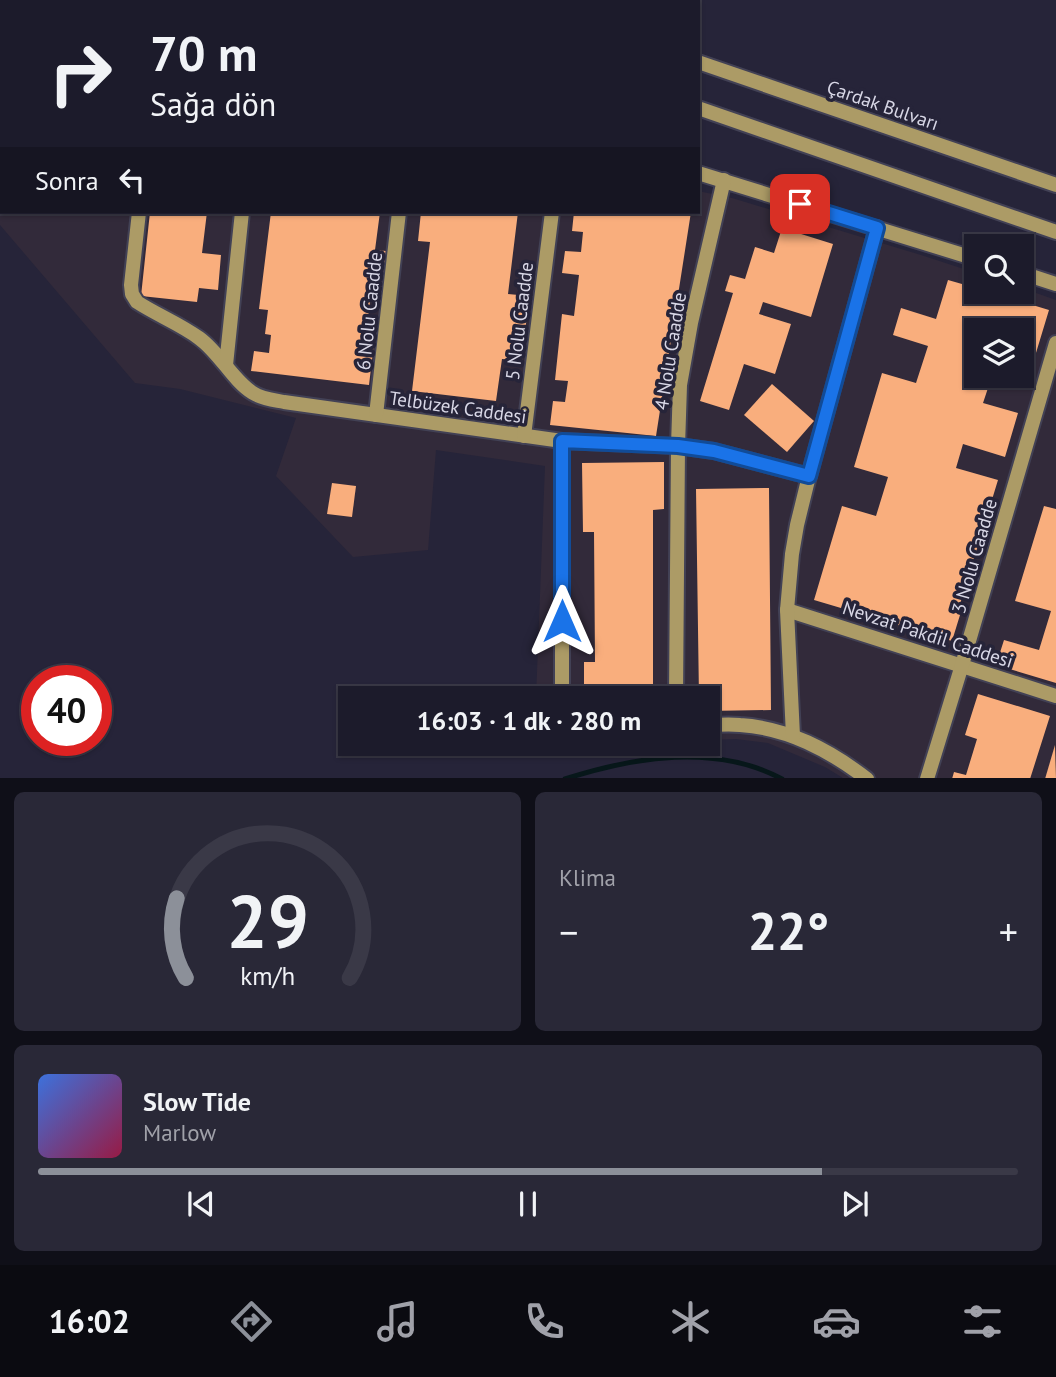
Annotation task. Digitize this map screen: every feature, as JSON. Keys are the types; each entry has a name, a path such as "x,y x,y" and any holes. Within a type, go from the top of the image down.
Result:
{"street":[{"name":"Çardak Bulvarı","path":"700,63 1056,184"},
{"path":"700,109 1056,232"},
{"path":"700,116 748,125"},
{"path":"700,174 964,255"},
{"name":"4 Nolu Caadde","path":"676,686 680,385 691,323 724,180"},
{"name":"Telbüzek Caddesi","path":"139,214 131,285 137,302 211,347 253,393 284,402 562,441 678,446 714,451 809,476"},
{"path":"226,365 242,214"},
{"name":"6 Nolu Caadde","path":"376,415 399,214"},
{"name":"5 Nolu Caadde","path":"524,436 552,214"},
{"path":"793,736 787,610 795,535 877,228"},
{"path":"1034,277 1056,284"},
{"name":"3 Nolu Caadde","path":"927,778 1056,343"},
{"path":"562,441 562,686"},
{"name":"Nevzat Pakdil Caddesi","path":"787,610 1056,696"},
{"path":"720,725 741,725 793,736 823,749 866,778"}],"shaded area":[{"path":"700,191 732,198 964,269 964,304 1034,304 1034,292 1056,300 1056,778 843,778 825,767 768,743 720,740 720,686 536,686 545,466 436,450 428,550 353,557 276,476 296,418 180,389 135,383 0,225 0,214 700,214"}],"building":[{"path":"150,214 207,214 202,253 221,255 218,290 199,288 197,302 141,296"},
{"path":"271,214 380,214 375,250 386,251 379,303 370,302 365,342 374,343 369,385 251,371 254,351 269,353 271,335 265,334 268,310 259,309"},
{"path":"421,214 518,214 508,294 529,296 522,361 502,359 496,401 412,391 430,242 418,241"},
{"path":"574,214 691,214 656,436 550,425 553,401 565,402 568,381 555,380 562,314 574,316 579,275 562,273 565,251 581,252 583,232 572,231"},
{"path":"782,228 833,244 811,317 763,302 759,314 791,324 775,374 744,364 729,410 700,401 733,293 725,291 730,275 745,279 755,247 774,253"},
{"path":"948,280 964,285 964,304 1029,304 1049,310 1034,360 1034,318 964,318 964,388 988,388 983,403 1018,413 1005,457 963,444 956,468 998,480 957,614 960,615 952,641 814,600 842,506 876,516 888,477 854,467 882,373 916,383 928,346 893,335 901,308 936,319"},
{"path":"772,384 814,421 787,452 744,415"},
{"path":"664,462 664,509 653,510 653,686 584,686 584,662 595,662 594,532 583,532 582,463"},
{"path":"332,483 356,486 352,517 327,514"},
{"path":"769,488 771,710 720,711 720,686 699,686 696,489"},
{"path":"1044,506 1056,509 1056,683 996,665 1004,640 1039,650 1051,611 1015,601"},
{"path":"978,694 1050,716 1030,778 952,778 954,772 966,775 977,739 965,735"},
{"path":"1055,745 1056,778 1045,778"}],"waterway":[{"path":"568,778 619,765 674,757 730,761 780,778"}],"route":[{"path":"562,621 562,441 678,446 714,451 809,476 877,228 800,204"}]}
